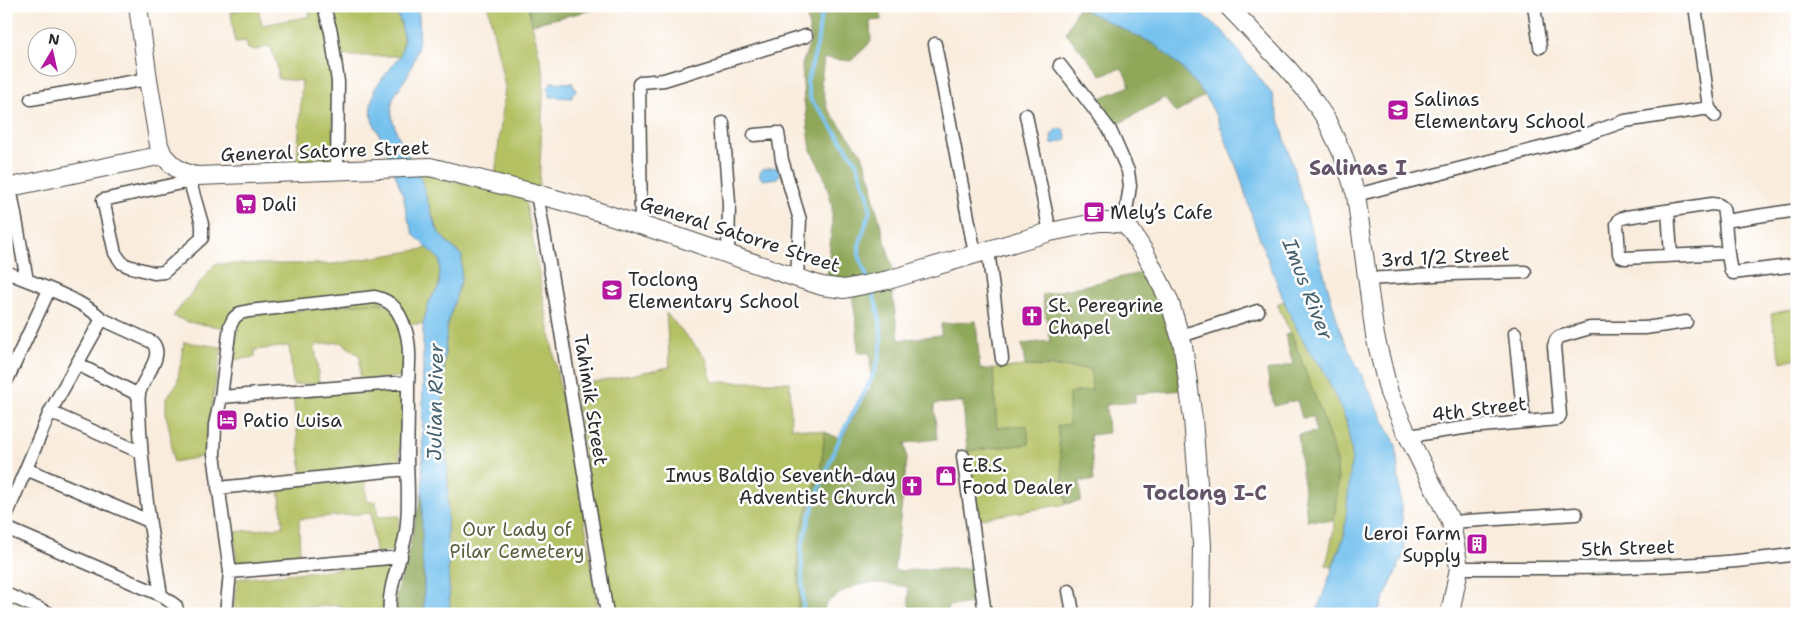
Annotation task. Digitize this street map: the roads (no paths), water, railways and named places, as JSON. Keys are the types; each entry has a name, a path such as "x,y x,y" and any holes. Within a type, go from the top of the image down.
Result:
{"street":[{"path":"138,6 148,79 163,156 170,164 189,178 202,224 202,238 164,272 154,273 122,263 117,258 113,247 104,200 189,178"},
{"path":"1228,6 1309,94 1326,119 1343,155 1356,195 1375,336 1389,393 1408,436 1451,522 1460,568 1450,614"},
{"path":"1534,6 1540,47"},
{"path":"1356,195 1568,141 1625,121 1712,112 1695,6"},
{"path":"324,7 338,82 337,170"},
{"path":"641,225 639,84 642,82 664,80 806,36"},
{"path":"935,44 982,252 1002,359"},
{"path":"1060,64 1110,130 1128,171 1130,186 1124,224 1131,231 1145,253 1161,284 1169,300 1181,336 1192,410 1198,483 1202,545 1201,614"},
{"path":"31,98 148,79"},
{"path":"1026,115 1050,232"},
{"path":"723,123 729,203 728,254"},
{"path":"754,135 778,133 782,160 800,220 798,278"},
{"path":"26,280 8,188 163,156"},
{"name":"General Satorre Street","path":"189,178 419,166 437,168 537,194 641,225 831,288 855,288 888,280 1050,232 1099,222 1124,224"},
{"name":"Tahimik Street","path":"537,194 607,614"},
{"path":"1726,253 1622,257 1619,253 1618,222 1622,218 1712,204 1719,205 1723,208 1726,253 1731,271 1736,274 1797,265"},
{"path":"1725,221 1797,210"},
{"path":"1668,211 1671,255"},
{"path":"6,272 79,303 96,312 102,319 155,345 157,354 139,395 140,452 161,595"},
{"name":"3rd 1/2 Street","path":"1367,279 1526,272"},
{"path":"6,382 49,290"},
{"path":"226,614 230,572 218,488 214,441 230,326 234,318 240,313 366,298 384,299 392,304 399,313 408,340 410,355 408,382 408,512 401,557 390,595 390,614"},
{"path":"1181,336 1258,311"},
{"path":"6,516 50,412 102,319"},
{"name":"4th Street","path":"1408,436 1560,418 1554,346 1559,337 1590,328 1645,328 1686,322"},
{"path":"1515,332 1524,422"},
{"path":"77,364 139,395"},
{"path":"221,397 408,382"},
{"path":"50,412 140,452"},
{"path":"963,456 985,614"},
{"path":"26,468 149,521"},
{"path":"218,488 407,469"},
{"path":"1451,522 1576,514"},
{"path":"6,528 161,595 176,606 178,614"},
{"name":"5th Street","path":"1460,568 1642,568 1745,561 1797,554"},
{"path":"230,572 401,557"},
{"path":"1069,591 1072,607 1071,614"},
{"path":"6,594 51,614"}],"water":[{"name":"Julian River","path":"394,6 417,6 420,24 414,60 393,99 393,122 420,177 437,229 445,240 462,256 461,280 447,326 442,391 448,485 447,535 450,614 424,614 422,557 423,324 429,302 439,286 440,260 414,235 408,219 403,195 383,142 372,120 371,105 375,88 400,56 404,42 401,23"},
{"name":"Imus River","path":"1076,6 1190,6 1222,30 1272,94 1341,333 1396,445 1405,552 1377,614 1316,614 1344,536 1352,454 1346,420 1322,367 1312,356 1284,301 1255,226 1240,176 1217,118 1205,95 1181,67 1154,44"},
{"path":"551,82 573,83 576,92 572,93 572,98 550,97 547,89"},
{"path":"1057,128 1064,130 1067,140 1052,144 1051,136"},
{"path":"776,167 780,175 777,178 763,180 760,177 760,172 763,169"}],"waterway":[{"path":"826,6 820,21 817,46 807,82 811,101 823,114 856,162 868,195 870,210 859,246 859,255 868,280"},
{"path":"803,614 801,547 834,451 869,384 880,352 879,313 871,289"}],"place":[{"name":"Salinas Elementary School","path":"1398,110"},
{"name":"Dali","path":"246,204"},
{"name":"Mely’s Cafe","path":"1094,212"},
{"name":"Toclong Elementary School","path":"612,290"},
{"name":"St. Peregrine Chapel","path":"1032,316"},
{"name":"Patio Luisa","path":"227,420"},
{"name":"E.B.S. Food Dealer","path":"946,476"},
{"name":"Imus Baldjo Seventh-day Adventist Church","path":"912,486"},
{"name":"Leroi Farm Supply","path":"1477,544"}],"district":[{"name":"Salinas I","path":"1358,168"},
{"name":"Toclong I-C","path":"1205,493"}],"park label":[{"name":"Our Lady of Pilar Cemetery","path":"517,540"}]}
